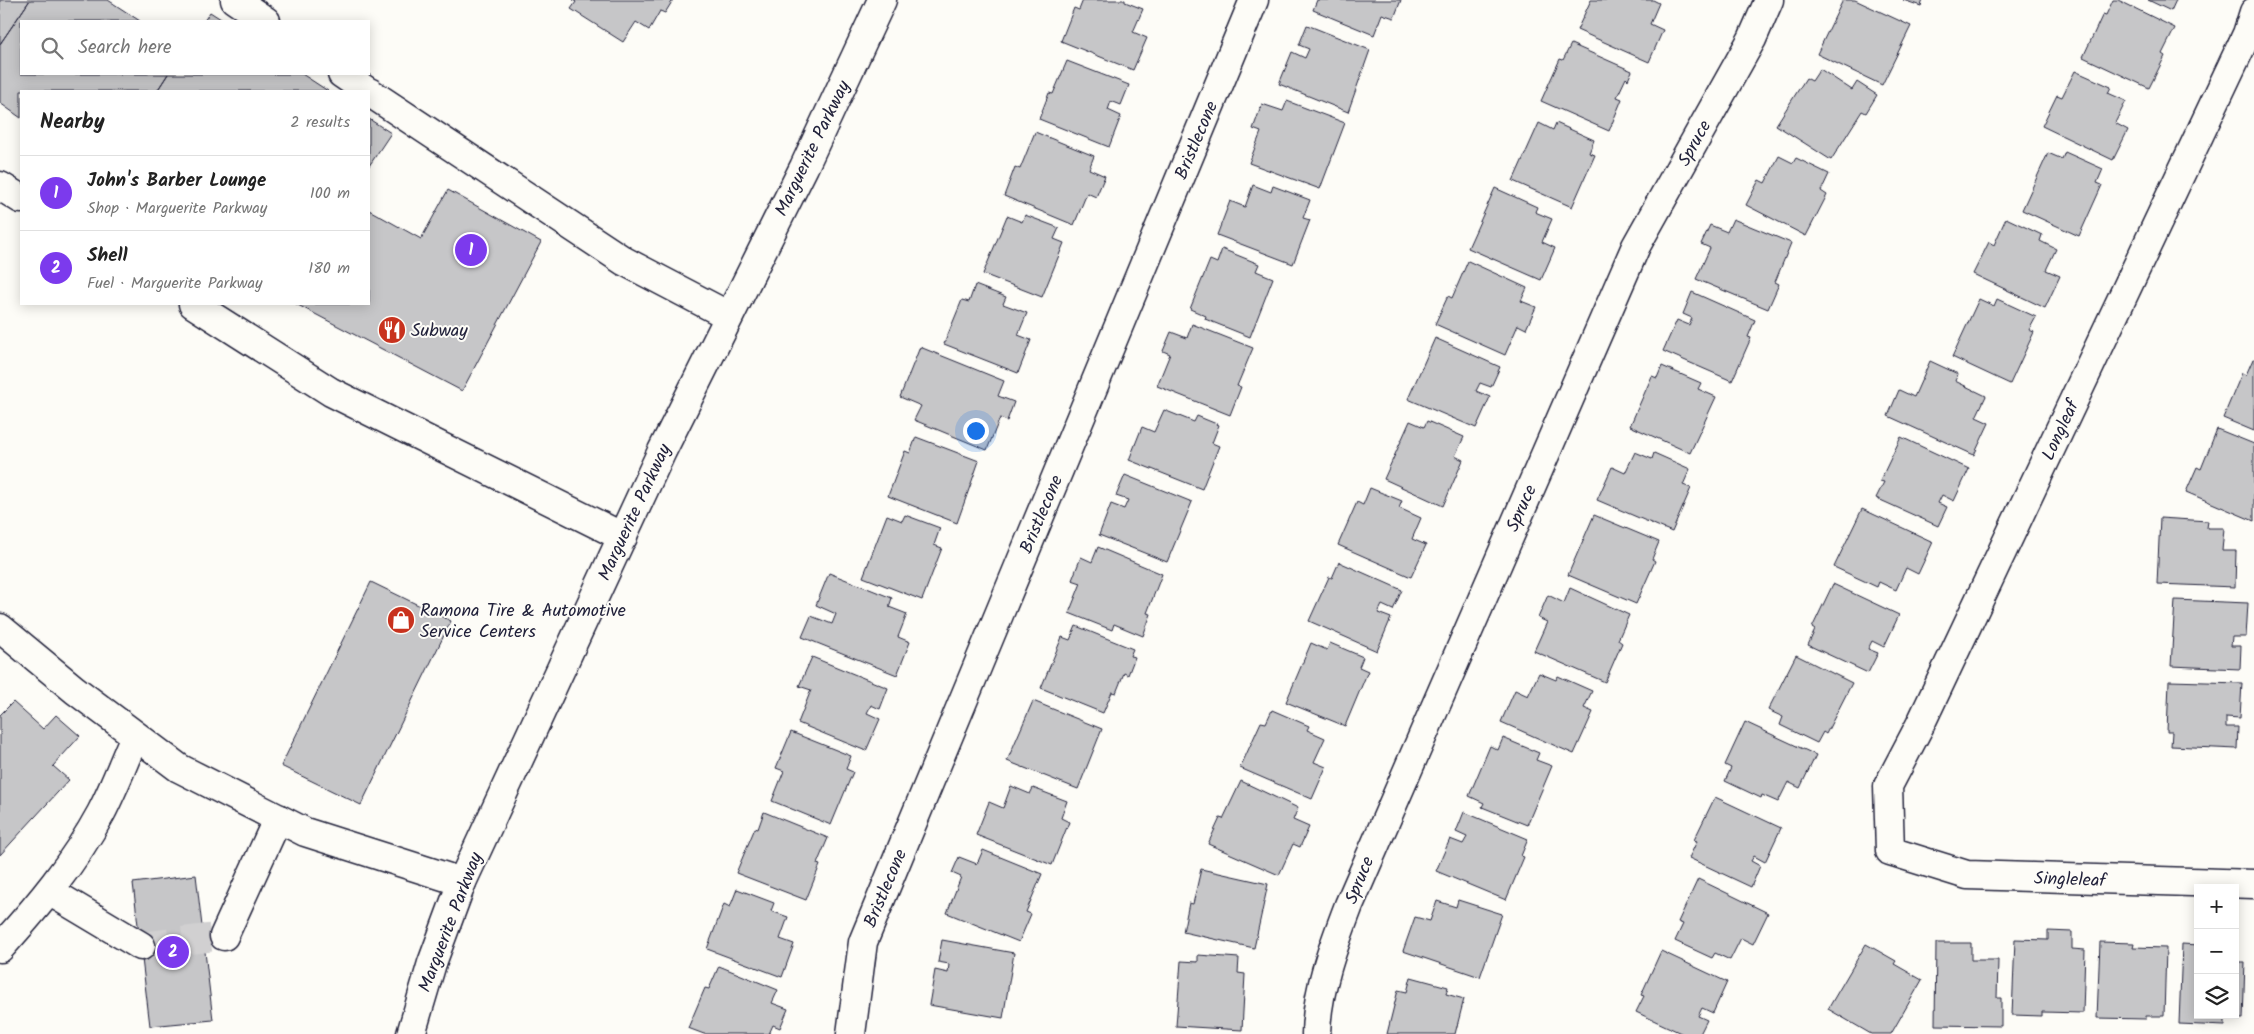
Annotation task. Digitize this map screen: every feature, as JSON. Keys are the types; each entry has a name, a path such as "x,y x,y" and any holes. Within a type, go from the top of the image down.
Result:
{"street":[{"path":"235,0 265,20"},
{"name":"Marguerite Parkway","path":"411,1034 432,963 462,882 662,451 804,167 882,0"},
{"name":"Bristlecone","path":"852,1034 863,942 1254,0"},
{"name":"Spruce","path":"1316,1034 1316,1019 1326,967 1349,905 1636,246 1752,39 1769,0"},
{"name":"Longleaf","path":"1890,851 1888,786 1920,725 2247,34 2254,12"},
{"path":"343,75 365,90"},
{"path":"370,93 624,260 729,316"},
{"path":"0,186 20,198"},
{"path":"195,305 330,392 623,537"},
{"path":"0,628 75,690 179,768 305,832 462,882"},
{"path":"0,948 72,861 101,812 135,736"},
{"path":"224,936 278,818"},
{"name":"Singleleaf","path":"1890,851 1967,876 2254,884"},
{"path":"49,891 141,946"}],"building":[{"path":"0,0 30,0 0,44"},
{"path":"30,0 108,0 138,20 20,20 20,75 167,75 158,90 20,90 20,117 0,103 0,44"},
{"path":"573,0 673,0 665,13 660,11 649,30 636,22 623,42 571,9 576,2"},
{"path":"1083,0 1125,0 1125,2 1143,9 1133,32 1147,38 1133,70 1061,41 1074,8 1079,10"},
{"path":"1317,0 1401,0 1394,18 1382,14 1374,35 1313,10"},
{"path":"1591,0 1653,0 1659,3 1650,24 1663,30 1649,62 1577,30"},
{"path":"1843,0 1855,0 1911,26 1882,85 1817,54"},
{"path":"1903,0 1923,0 1921,6"},
{"path":"2113,0 2118,0 2175,28 2162,54 2165,56 2149,88 2083,57 2103,14 2106,15"},
{"path":"2148,0 2176,0 2171,11"},
{"path":"210,12 222,20 205,20"},
{"path":"1307,25 1370,50 1348,112 1279,84 1292,52 1305,58 1309,49 1299,45"},
{"path":"1571,44 1632,71 1628,80 1626,78 1617,97 1622,99 1609,131 1541,101 1560,59 1563,60"},
{"path":"1067,61 1129,85 1121,105 1111,101 1108,110 1121,116 1109,147 1039,119 1049,93 1053,94"},
{"path":"1820,69 1852,90 1857,82 1877,95 1866,113 1862,111 1831,160 1776,125 1806,78 1812,81"},
{"path":"2075,71 2111,87 2108,93 2126,101 2115,123 2128,130 2113,160 2042,126 2057,95 2062,97"},
{"path":"167,75 304,75 326,90 158,90"},
{"path":"1287,101 1345,123 1320,189 1249,163 1261,132 1253,129 1262,104 1283,111"},
{"path":"370,120 391,133 370,164"},
{"path":"1539,123 1553,130 1556,123 1594,140 1589,153 1595,155 1572,207 1513,181"},
{"path":"1035,132 1094,156 1089,169 1105,176 1096,197 1087,193 1074,225 1004,196 1015,167 1020,169"},
{"path":"2065,152 2103,169 2097,183 2102,185 2079,236 2022,210 2048,153 2062,159"},
{"path":"1779,156 1793,163 1796,158 1829,174 1821,191 1827,195 1806,236 1746,205 1759,180 1765,183"},
{"path":"1253,185 1271,192 1273,186 1310,200 1303,218 1310,220 1293,264 1217,235 1230,201 1245,207"},
{"path":"1495,188 1537,207 1535,212 1552,219 1542,242 1555,248 1541,280 1468,248"},
{"path":"448,190 541,242 462,391 298,305 370,305 370,211 421,239"},
{"path":"1025,215 1059,228 1054,239 1064,243 1042,297 983,274 1007,216 1022,222"},
{"path":"2006,218 2042,235 2040,241 2056,249 2046,270 2060,276 2045,308 1973,274 1989,242 1994,245"},
{"path":"1733,219 1791,243 1775,282 1779,284 1768,309 1696,279 1710,248 1701,244 1710,225 1727,232"},
{"path":"1222,249 1259,264 1256,271 1273,278 1250,337 1205,319 1206,316 1190,309 1210,260 1217,263"},
{"path":"1468,261 1527,288 1521,301 1536,307 1526,329 1518,325 1505,355 1435,324 1448,296 1452,298"},
{"path":"975,285 1006,297 1003,304 1027,313 1018,335 1031,340 1018,373 944,344 962,300 969,302"},
{"path":"1692,292 1755,320 1748,337 1751,338 1732,381 1663,351 1677,320 1689,325 1692,318 1683,314"},
{"path":"1979,299 1994,306 1997,299 2036,317 2029,330 2034,332 2010,384 1952,357"},
{"path":"1192,324 1253,348 1237,386 1241,387 1230,415 1157,386 1170,354 1163,351 1171,332 1187,338"},
{"path":"1435,338 1500,367 1491,387 1480,383 1476,391 1490,397 1476,428 1408,399"},
{"path":"920,347 1004,381 998,396 1014,402 1007,421 1000,418 987,450 914,420 921,406 900,397"},
{"path":"2253,359 2254,431 2223,418 2242,373 2246,375"},
{"path":"1930,361 1958,374 1955,381 1986,396 1976,417 1989,423 1974,455 1888,416 1899,390 1914,397"},
{"path":"1662,366 1701,383 1698,389 1716,397 1690,453 1630,426 1652,376 1657,378"},
{"path":"1164,410 1194,422 1197,416 1219,425 1212,443 1219,446 1202,489 1129,460 1142,427 1154,432"},
{"path":"1410,421 1424,427 1427,421 1464,437 1455,456 1463,460 1443,506 1384,479"},
{"path":"2217,429 2254,444 2254,521 2186,492 2197,467 2201,469"},
{"path":"916,437 979,461 957,523 888,496 905,451 910,453"},
{"path":"1901,437 1969,469 1954,501 1942,495 1938,503 1947,507 1938,526 1876,498 1884,482 1880,481"},
{"path":"1635,452 1652,459 1654,453 1690,469 1683,485 1691,488 1672,532 1597,500 1612,467 1625,473"},
{"path":"1125,475 1192,502 1167,562 1099,535 1111,504 1124,509 1128,500 1116,496"},
{"path":"1370,488 1402,501 1399,508 1421,518 1412,539 1426,545 1411,577 1338,545 1357,502 1363,505"},
{"path":"1862,509 1933,542 1918,574 1906,568 1896,590 1879,582 1877,587 1834,567"},
{"path":"887,515 902,521 905,515 940,528 934,545 942,548 922,600 863,577"},
{"path":"1594,515 1659,542 1652,559 1655,561 1636,604 1568,575"},
{"path":"2160,518 2208,521 2207,528 2224,528 2222,551 2236,551 2235,587 2157,584"},
{"path":"1098,547 1162,574 1147,613 1151,614 1143,636 1114,624 1112,630 1069,613 1081,583 1072,580 1081,557 1092,562"},
{"path":"1339,562 1402,590 1393,610 1382,605 1378,613 1391,618 1377,651 1309,621 1329,577 1332,578"},
{"path":"829,573 892,598 889,607 907,614 898,637 910,642 897,675 802,637 811,616 832,624 836,614 816,605"},
{"path":"371,582 451,621 361,805 281,766"},
{"path":"1833,584 1899,615 1884,647 1872,641 1868,649 1878,653 1868,673 1808,645 1815,630 1812,628"},
{"path":"1570,588 1629,615 1618,640 1622,643 1605,682 1534,651 1547,622 1538,618 1548,595 1564,603"},
{"path":"2175,600 2248,603 2246,637 2232,637 2231,646 2241,646 2240,669 2171,666"},
{"path":"1076,626 1133,649 1130,656 1135,657 1128,675 1124,673 1116,693 1112,692 1103,713 1041,688 1062,637 1070,640"},
{"path":"1311,643 1327,650 1330,643 1363,657 1359,667 1368,671 1345,726 1286,702"},
{"path":"1796,655 1852,683 1826,734 1823,732 1817,743 1780,725 1783,717 1768,710"},
{"path":"812,657 888,688 880,709 871,705 867,713 880,719 866,751 798,723 811,690 799,686"},
{"path":"1539,673 1556,680 1558,676 1592,691 1584,708 1593,712 1574,754 1501,722 1515,690 1528,696"},
{"path":"2169,681 2242,683 2240,718 2226,717 2226,727 2238,727 2237,749 2171,746 2172,732 2167,732"},
{"path":"1033,701 1102,729 1078,789 1007,761"},
{"path":"13,702 43,729 56,715 80,736 53,766 69,780 0,855 0,715"},
{"path":"1272,710 1309,726 1307,730 1325,738 1314,762 1326,767 1312,799 1240,768 1261,722 1266,723"},
{"path":"1745,722 1816,755 1800,788 1788,782 1778,802 1762,795 1761,798 1725,781 1731,768 1725,765"},
{"path":"791,732 851,756 846,769 853,772 831,825 772,801 784,771 776,768"},
{"path":"1503,738 1539,753 1536,760 1552,766 1527,825 1482,807 1484,803 1469,796 1490,746 1498,750"},
{"path":"1241,781 1298,808 1293,820 1309,827 1300,847 1293,844 1279,875 1208,844 1220,818 1223,819"},
{"path":"1011,786 1030,794 1033,788 1067,801 1061,818 1069,822 1052,865 976,835 989,802 1003,808"},
{"path":"1715,797 1781,828 1765,862 1754,856 1751,861 1760,866 1751,887 1689,858 1697,841 1694,840"},
{"path":"764,812 828,838 817,864 820,865 806,900 736,873 755,828 758,829"},
{"path":"1464,812 1528,839 1521,856 1524,857 1506,900 1436,871 1450,839 1463,844 1467,837 1456,832"},
{"path":"983,850 1042,874 1026,912 1031,914 1019,942 947,913 961,877 952,873 959,857 977,864"},
{"path":"1201,869 1268,884 1254,948 1183,932 1189,903 1193,904"},
{"path":"196,875 213,1020 150,1026 133,883"},
{"path":"1698,879 1768,913 1753,944 1741,938 1730,960 1715,953 1712,958 1675,941 1683,924 1678,922"},
{"path":"737,889 774,903 771,911 788,917 780,939 794,944 782,977 707,949 724,904 730,907"},
{"path":"1458,900 1502,914 1480,977 1403,951 1415,917 1430,921 1437,901 1456,907"},
{"path":"2048,931 2072,932 2072,949 2085,950 2083,1013 2042,1012 2042,1016 2012,1015 2015,939 2048,940"},
{"path":"942,940 1014,953 1003,1018 929,1005 935,970 948,973 949,964 938,962"},
{"path":"2100,942 2134,943 2133,947 2166,948 2164,1016 2146,1016 2146,1019 2097,1018"},
{"path":"1936,943 1971,943 1971,960 1998,960 1997,998 2001,998 2001,1026 1935,1025"},
{"path":"1866,944 1896,961 1894,964 1922,980 1891,1034 1871,1034 1828,1009"},
{"path":"2182,944 2194,945 2194,1019 2225,1019 2225,1026 2179,1024"},
{"path":"1661,951 1727,982 1713,1013 1702,1008 1698,1016 1707,1020 1700,1034 1683,1034 1636,1012 1644,996 1641,995"},
{"path":"1198,955 1239,958 1238,973 1245,974 1242,1030 1176,1026 1181,961 1198,962"},
{"path":"2239,962 2245,962 2243,1019 2239,1019"},
{"path":"719,966 778,990 772,1003 788,1009 780,1028 773,1025 769,1034 704,1034 688,1028 705,988 709,989"},
{"path":"1411,977 1448,987 1446,994 1464,999 1455,1034 1387,1034 1398,990 1407,992"}],"tunnel":[{"path":"141,946 224,936"}],"place":[{"name":"John's Barber Lounge","path":"471,250"},
{"name":"Subway","path":"392,330"},
{"name":"Ramona Tire & Automotive Service Centers","path":"401,620"},
{"name":"Shell","path":"173,952"}]}
